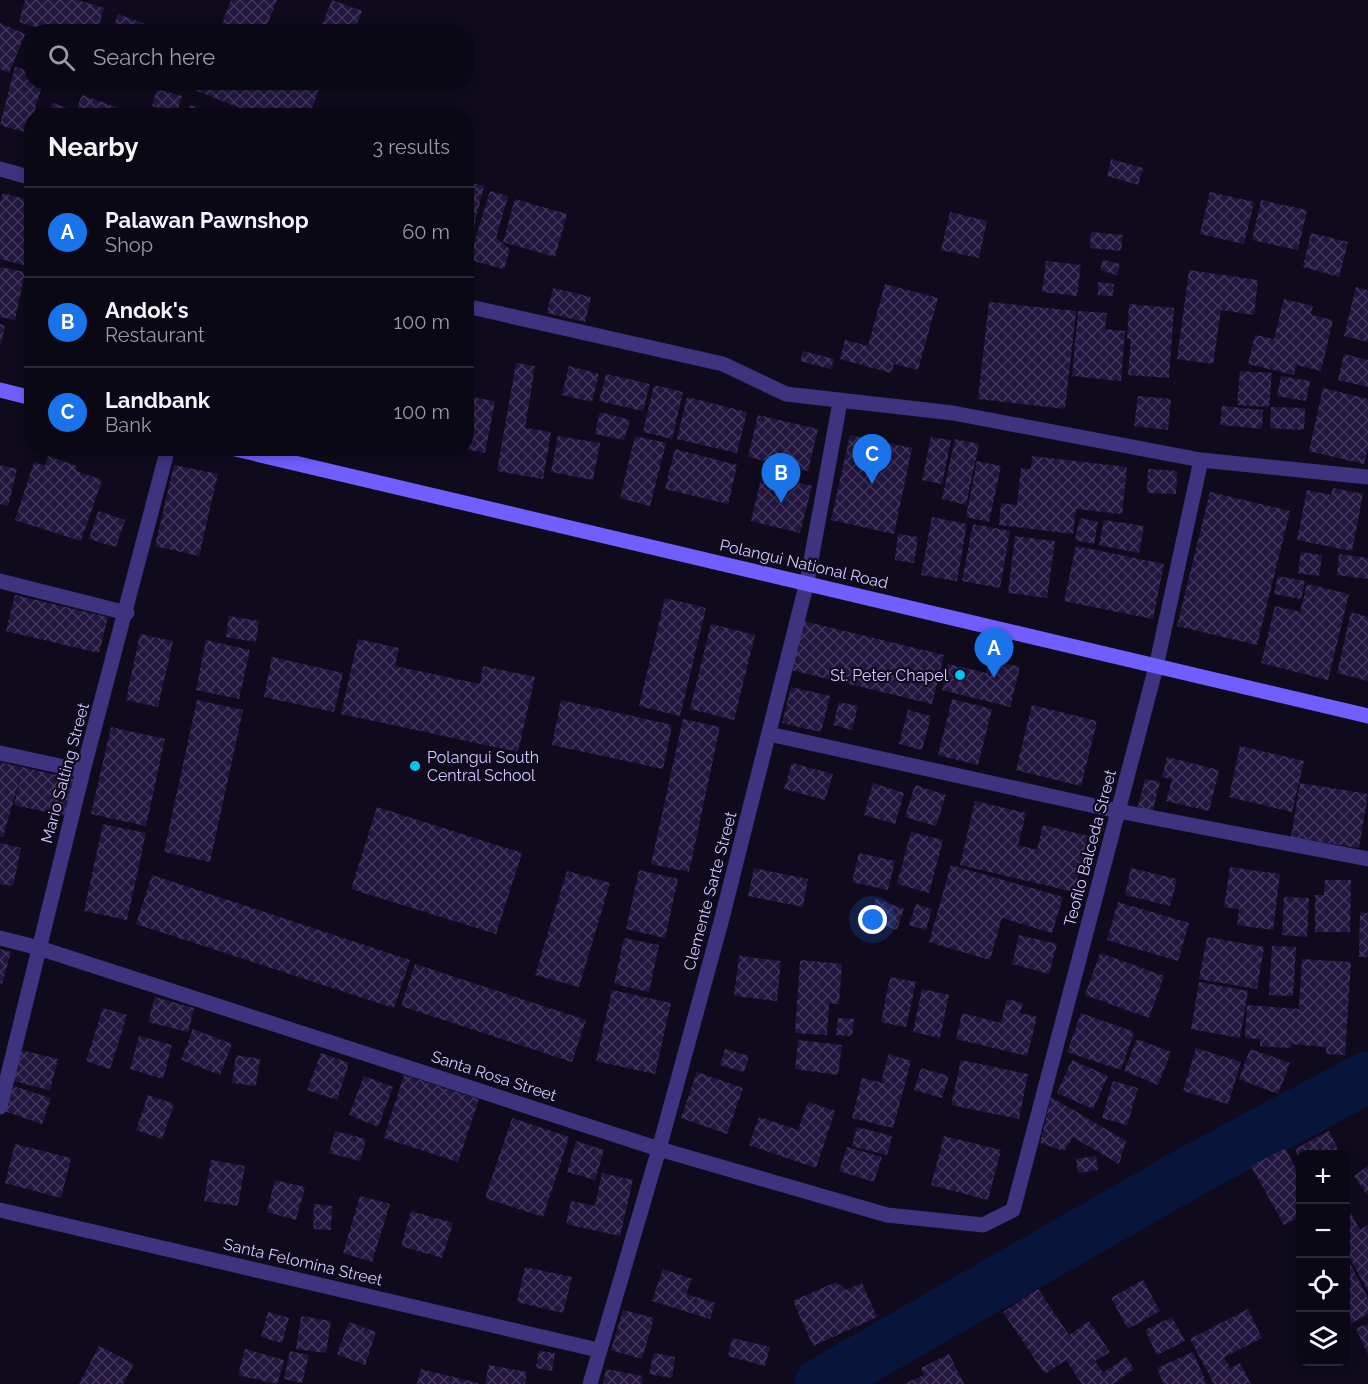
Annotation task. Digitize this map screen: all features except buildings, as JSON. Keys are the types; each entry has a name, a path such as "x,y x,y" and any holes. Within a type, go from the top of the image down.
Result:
{"main road":[{"path":"0,390 24,396"},
{"name":"Polangui National Road","path":"265,456 1368,716"}],"street":[{"path":"0,169 24,176"},
{"path":"474,308 723,364 786,394 840,402 953,413 1201,460 1368,477"},
{"name":"Clemente Sarte Street","path":"590,1384 598,1350 659,1149 769,734 807,582 840,402"},
{"name":"Mario Salting Street","path":"0,1107 83,771 127,613 166,456"},
{"name":"Teofilo Balceda Street","path":"983,1225 1013,1210 1156,667 1201,460"},
{"path":"0,581 127,613"},
{"path":"769,734 1118,812 1368,859"},
{"path":"0,753 83,771"},
{"name":"Santa Rosa Street","path":"0,938 39,948 659,1149 886,1215 983,1225"},
{"name":"Santa Felomina Street","path":"0,1210 598,1350"}],"waterway":[{"path":"820,1384 1190,1172 1368,1077"}],"place":[{"name":"Landbank","path":"872,484"},
{"name":"Andok's","path":"781,503"},
{"name":"St. Peter Chapel","path":"960,675"},
{"name":"Palawan Pawnshop","path":"994,678"},
{"name":"Polangui South Central School","path":"415,766"}]}
